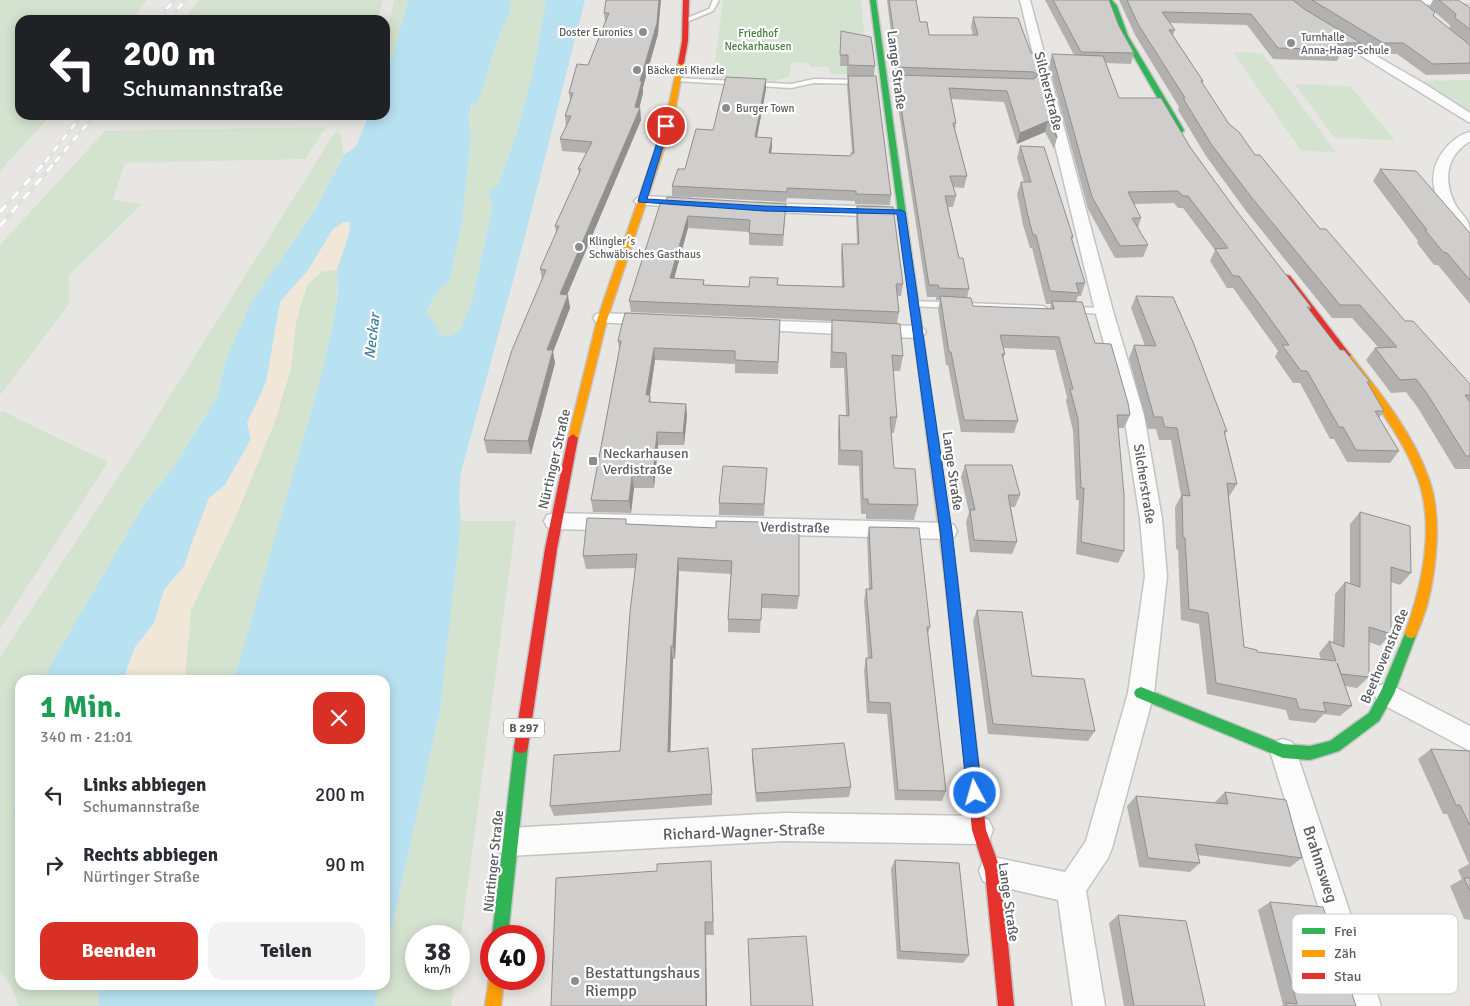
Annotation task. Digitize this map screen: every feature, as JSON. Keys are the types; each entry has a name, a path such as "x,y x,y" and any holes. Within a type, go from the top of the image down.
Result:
{"street":[{"name":"Nürtinger Straße","path":"501,925 509,842 555,521 602,318 642,201 678,80 687,20 686,0"},
{"name":"Lange Straße","path":"872,0 946,531 979,830 993,871 1006,1006"},
{"name":"Silcherstraße","path":"1025,0 1104,311 1134,415 1151,519 1156,576 1141,693 1098,848 1071,888"},
{"path":"1109,0 1114,6 1125,36 1187,143"},
{"path":"1414,0 1425,12"},
{"path":"1419,0 1470,9"},
{"path":"1326,30 1470,119"},
{"path":"1470,136 1458,142 1443,159 1439,178 1440,187 1450,209 1470,236"},
{"path":"642,201 708,204"},
{"path":"745,207 901,212"},
{"name":"Beethovenstraße","path":"1141,693 1283,751 1310,753 1334,746 1374,717 1387,694 1418,619 1429,564 1431,520 1424,480 1403,436 1375,392 1278,267"},
{"path":"602,318 672,321"},
{"path":"732,324 918,332"},
{"name":"Verdistraße","path":"555,521 946,531"},
{"path":"1387,694 1470,739"},
{"name":"Brahmsweg","path":"1283,751 1335,914"},
{"name":"Richard-Wagner-Straße","path":"509,842 784,828 979,830"},
{"path":"993,871 1071,888 1089,1006"},
{"path":"493,1006 495,990"},
{"name":"Brahmsweg","path":"1361,994 1365,1006"}],"lane":[{"path":"687,20 711,10 716,0"},
{"path":"678,80 791,86 814,81 866,82"},
{"path":"913,304 1104,311"}],"green space":[{"path":"0,0 147,0 134,15 15,15 15,120 46,120 0,171"},
{"path":"199,0 383,0 378,15 188,15"},
{"path":"394,0 408,0 390,62 390,17"},
{"path":"511,0 546,0 538,48 507,163 498,186 490,191 493,206 471,305 460,330 448,337 441,334 427,313 438,291 449,282 462,223 471,135 468,118 509,14"},
{"name":"Friedhof Neckarhausen","path":"723,0 861,0 868,75 830,74 829,67 810,67 809,63 791,62 789,77 774,81 713,78"},
{"path":"1233,52 1262,53 1336,152 1301,151"},
{"path":"1470,80 1470,111 1421,81"},
{"path":"1295,84 1350,86 1395,140 1335,138"},
{"path":"326,127 305,159 125,163 113,200 142,204 69,275 69,304 0,395 0,245 105,131"},
{"path":"335,132 340,133 344,155 315,210 225,362 218,396 172,470 145,503 45,675 15,675 15,990 98,990 99,1006 19,1006 11,986 0,971 0,657 140,444"},
{"path":"337,270 335,314 331,336 235,675 185,675 191,610 236,516 273,426 291,369 296,322 307,285 322,271"},
{"path":"2,411 108,462 0,629 0,413"},
{"path":"461,521 516,521 462,925 405,925 405,990 453,990 451,1006 375,1006 378,990 390,990 390,936 440,710"}],"sand":[{"path":"351,221 349,234 337,270 322,271 307,285 296,322 291,369 273,426 236,516 191,610 185,675 125,675 135,647 154,623 164,590 184,566 209,498 225,485 247,423 266,382 280,302 308,270 333,229 344,222"}],"water":[{"name":"Neckar","path":"408,0 511,0 509,14 497,41 478,103 472,104 468,118 471,135 462,223 449,282 438,291 427,312 441,334 448,337 460,330 471,305 493,206 489,191 498,185 521,117 538,48 546,0 585,0 524,240 461,472 459,498 461,521 440,710 390,936 390,675 235,675 319,384 332,330 338,291 337,270 349,234 350,222 344,222 333,229 308,270 280,302 266,382 247,423 251,439 225,485 209,498 184,566 164,590 154,623 135,647 125,675 45,675 145,503 172,470 218,396 225,362 251,303 315,210 344,155 356,146 367,120 390,120 390,62"},
{"path":"98,990 378,990 375,1006 99,1006"}],"building":[{"path":"606,0 659,0 657,23 640,81 642,81 635,107 640,108 560,294 568,295 547,350 553,350 528,441 484,440 512,350 546,270 540,269 559,226 555,226 581,169 578,169 592,142 560,139 571,116 565,116 573,93 569,93 577,64 588,65 609,13 604,13"},
{"path":"889,0 916,0 920,22 927,22 929,35 978,35 973,17 1018,18 1031,53 1036,53 1057,138 1048,121 1020,133 1007,91 949,88 956,123 953,123 967,176 950,176 956,196 945,196 959,258 963,258 969,289 939,288 938,285 929,285 896,75 1034,79 1038,75 1034,72 895,67 891,41 895,42"},
{"path":"1053,0 1109,0 1119,26 1134,53 1081,52"},
{"path":"1127,0 1293,0 1304,9 1361,43 1337,43 1343,50 1278,48 1251,14 1162,12 1175,30 1169,30 1229,124 1239,132 1255,155 1260,155 1320,229 1326,229 1405,321 1413,321 1470,384 1470,395 1465,395 1470,402 1470,456 1466,456 1416,379 1400,380 1375,348 1397,347 1360,305 1340,305 1252,198 1211,144 1183,98 1185,98 1138,24"},
{"path":"1312,0 1420,0 1435,12 1433,15 1436,18 1470,45 1470,63 1433,64 1403,43 1383,43"},
{"path":"1439,0 1458,0 1470,8 1470,29 1455,18 1456,14"},
{"path":"841,31 871,37 875,66 848,65 848,55 840,55"},
{"path":"1052,54 1103,56 1119,98 1161,98 1190,147 1235,209 1311,307 1307,307 1340,350 1344,350 1370,382 1367,382 1384,411 1375,411 1399,451 1356,450 1343,427 1339,427 1307,371 1301,371 1282,345 1289,345 1239,276 1233,276 1215,249 1228,248 1188,196 1183,196 1178,191 1128,192 1141,218 1132,218 1148,245 1120,246 1092,197"},
{"path":"848,76 876,76 891,195 856,194 856,191 787,188 787,192 672,186 678,169 685,169 696,129 713,130 726,77 766,79 755,137 772,138 769,153 851,156 851,153 854,153"},
{"path":"1020,146 1044,147 1073,237 1071,237 1085,283 1076,283 1079,293 1050,291 1036,235 1033,235 1027,212 1021,182 1031,182"},
{"path":"1380,169 1416,171 1470,233 1470,280 1425,230 1427,230"},
{"path":"667,197 786,204 783,235 749,233 750,220 688,216 670,278 704,280 703,285 749,287 750,277 778,278 777,285 844,287 842,244 859,244 857,206 893,207 903,284 896,284 899,312 629,301 661,201 666,201"},
{"path":"940,296 971,298 973,306 1054,309 1052,301 1082,302 1095,343 1111,344 1128,403 1130,415 1117,415 1124,495 1124,551 1081,542 1084,488 1081,488 1078,419 1070,389 1073,389 1059,337 1000,335 1005,354 1002,354 1018,421 964,420 951,352 949,352"},
{"path":"1136,296 1173,297 1193,342 1227,431 1224,431 1237,484 1227,483 1244,647 1257,650 1257,652 1336,661 1329,641 1344,647 1345,582 1360,587 1360,512 1410,526 1411,573 1391,567 1391,634 1369,627 1369,677 1341,674 1337,663 1352,706 1323,702 1326,712 1299,709 1296,699 1216,683 1208,613 1189,609 1185,538 1183,537 1182,495 1190,496 1177,428 1165,427 1162,417 1154,417 1134,345 1156,346"},
{"path":"625,313 780,320 778,362 735,360 735,351 654,348 646,395 650,395 649,402 686,404 683,433 657,432 653,476 632,476 629,501 591,500 621,341 618,341"},
{"path":"832,320 900,324 903,356 892,355 897,417 890,417 894,468 915,469 918,505 868,504 868,499 863,499 862,451 840,450 839,415 849,416 846,353 832,352"},
{"path":"965,465 1012,465 1020,495 1008,495 1017,542 974,540 970,510 975,510"},
{"path":"723,466 767,468 764,504 719,503"},
{"path":"587,518 626,519 626,524 716,528 716,521 763,522 762,530 799,532 799,596 762,594 761,620 728,619 732,561 678,558 673,646 671,646 668,752 708,748 712,794 550,806 554,755 620,751 630,612 637,554 583,556"},
{"path":"869,527 919,528 930,627 927,627 946,791 898,790 890,703 869,702 866,658 872,658 866,589 872,589"},
{"path":"977,610 1022,612 1032,676 1084,679 1095,731 993,724"},
{"path":"844,743 851,787 756,793 752,749"},
{"path":"1431,749 1470,751 1470,826 1460,805 1456,805"},
{"path":"1225,792 1286,800 1302,858 1195,844 1200,863 1148,858 1136,796 1228,804"},
{"path":"895,860 959,863 969,955 900,951"},
{"path":"711,861 713,922 705,922 706,1006 551,1006 556,878 657,871 657,864"},
{"path":"1464,878 1470,878 1470,891"},
{"path":"1270,902 1323,907 1325,914 1292,914 1292,985"},
{"path":"1118,915 1186,921 1205,1006 1134,1006"},
{"path":"806,936 813,1006 751,1006 748,939"},
{"path":"1294,994 1352,994 1356,1006 1287,1006 1286,1003 1297,1004"}],"railway":[{"path":"162,15 174,0"},
{"path":"173,15 185,0"},
{"path":"45,162 78,120"},
{"path":"55,162 91,120"},
{"path":"0,212 46,161"},
{"path":"0,226 56,161"}],"traffic: fast":[{"path":"873,0 911,279"},
{"path":"1109,0 1114,6 1125,36 1180,130"},
{"path":"1141,693 1283,751 1310,753 1334,746 1374,717 1387,694 1411,633"},
{"path":"501,925 521,747"}],"traffic: slow":[{"path":"573,438 602,320 669,122 681,63"},
{"path":"911,279 951,578"},
{"path":"1346,355 1390,416 1406,442 1424,480 1430,517 1430,557 1423,597 1411,633"},
{"path":"493,1006 495,990"}],"traffic: jam":[{"path":"681,63 685,41 686,0"},
{"path":"1287,278 1346,355"},
{"path":"521,747 551,549 573,438"},
{"path":"951,578 979,830 993,871 1006,1006"}],"place":[{"name":"Doster Euronics","path":"643,32"},
{"name":"Turnhalle Anna-Haag-Schule","path":"1291,43"},
{"name":"Bäckerei Kienzle","path":"637,70"},
{"name":"Burger Town","path":"726,108"},
{"name":"Klingler´s Schwäbisches Gasthaus","path":"579,247"},
{"name":"Neckarhausen Verdistraße","path":"593,461"},
{"name":"Bestattungshaus Riempp","path":"575,981"}],"route":[{"path":"666,126 642,201 764,208 901,212 946,531 975,793"}]}
